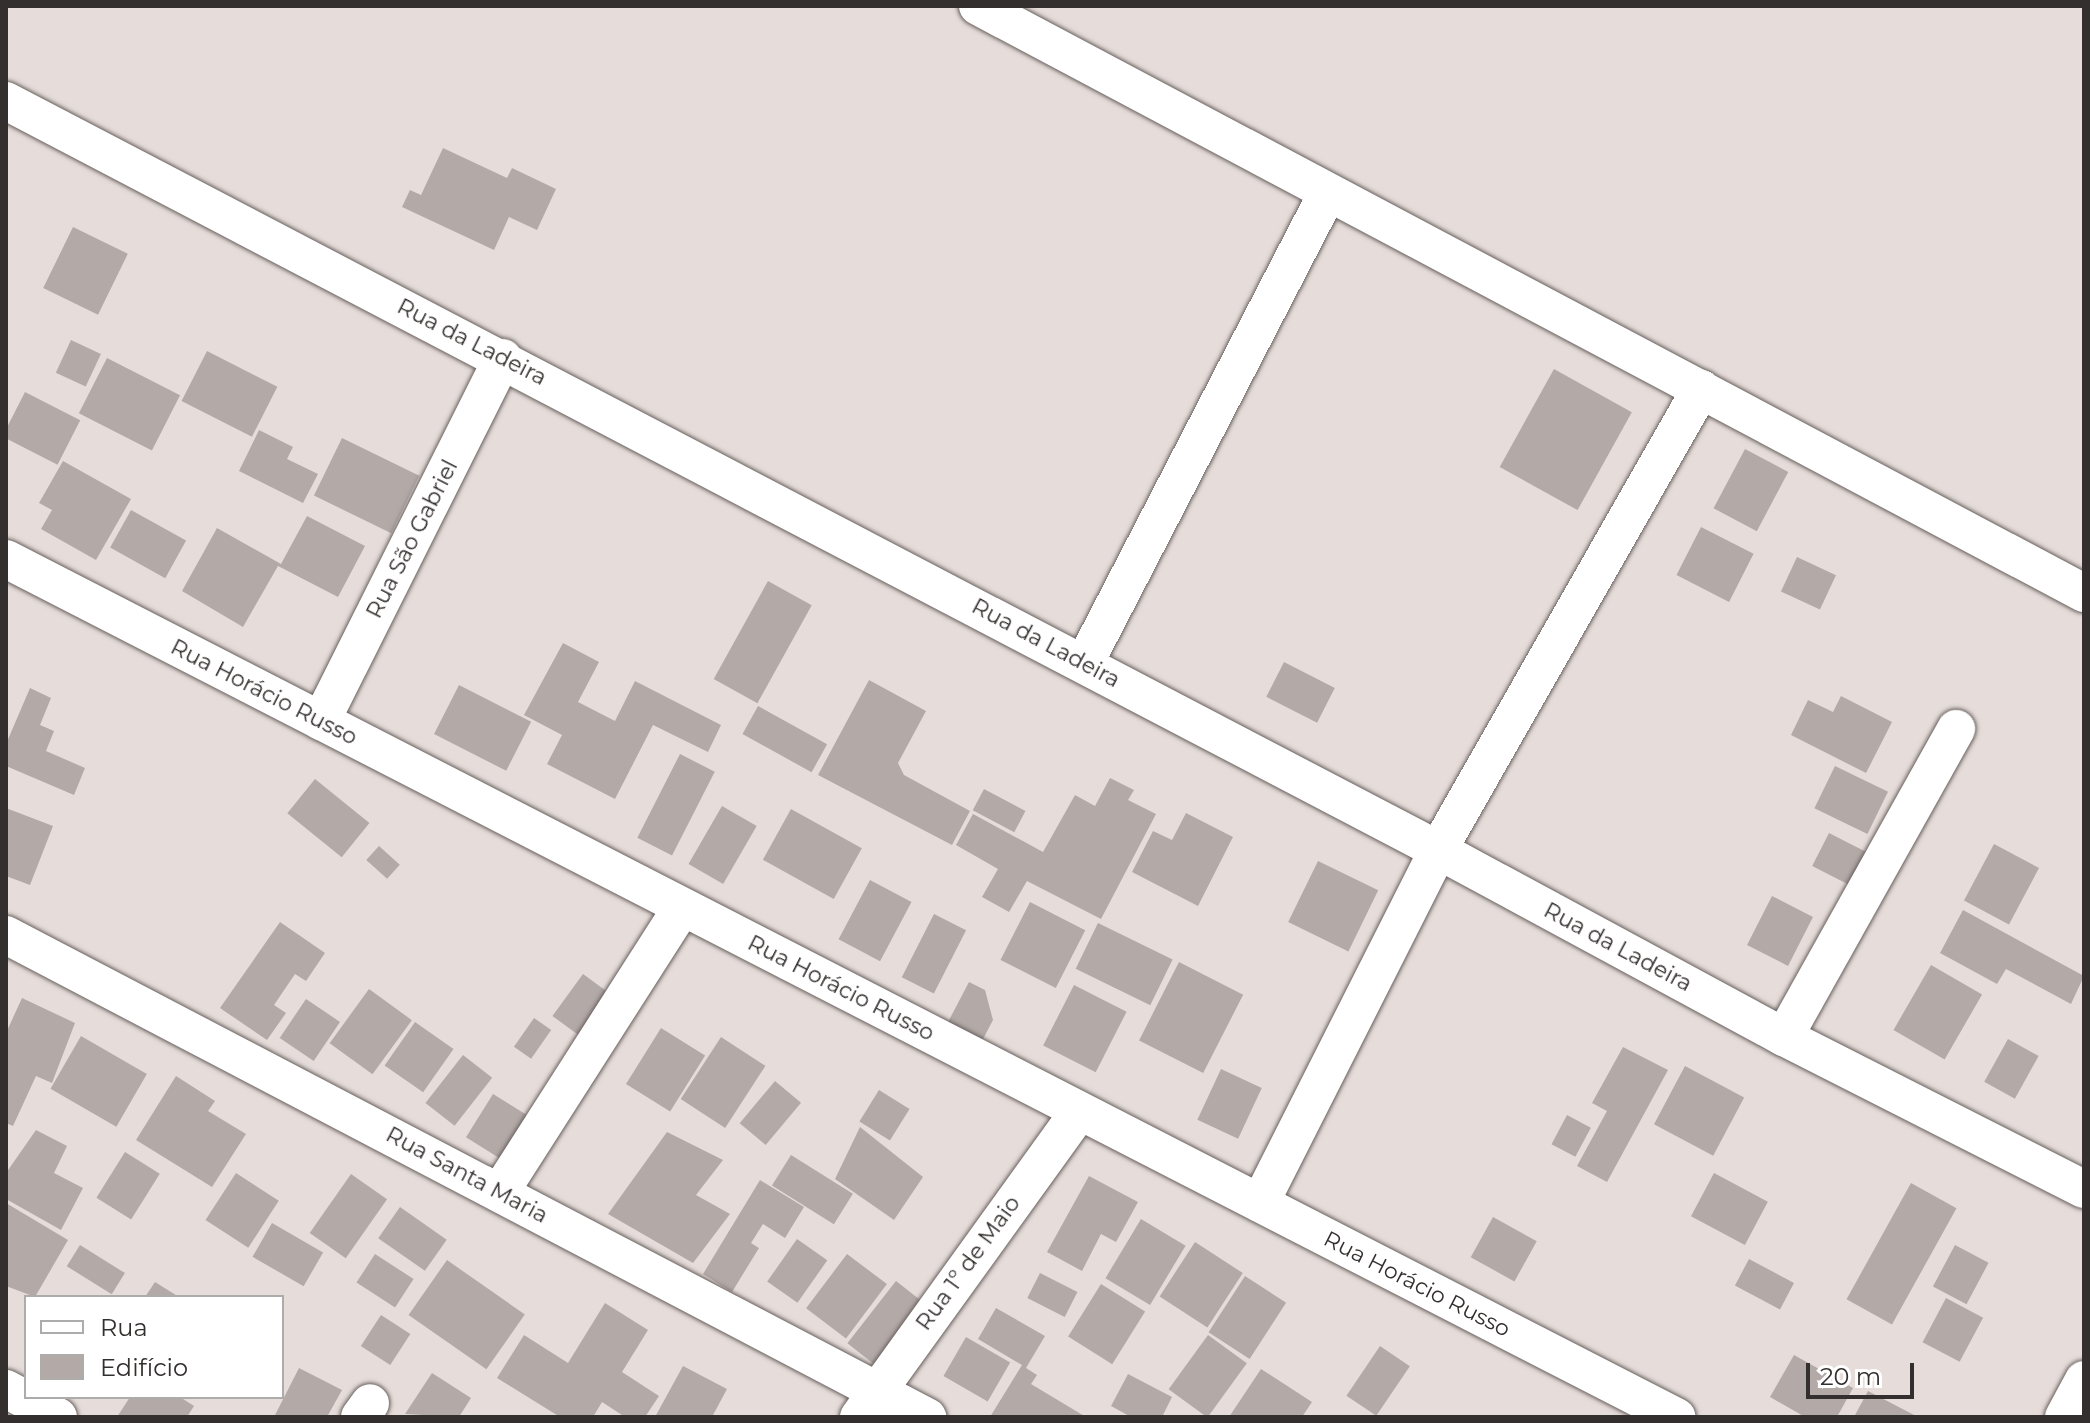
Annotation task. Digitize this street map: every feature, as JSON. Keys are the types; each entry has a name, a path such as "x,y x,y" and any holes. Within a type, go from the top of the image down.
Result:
{"street":[{"path":"978,6 2084,593"},
{"name":"Rua da Ladeira","path":"6,101 503,358 1438,850 1784,1037 2084,1189"},
{"path":"1084,664 1328,192"},
{"name":"Rua São Gabriel","path":"321,721 503,358"},
{"path":"1260,1203 1438,850 1701,389"},
{"name":"Rua Horácio Russo","path":"6,559 1676,1417"},
{"path":"1784,1037 1956,729"},
{"path":"500,1192 682,907"},
{"name":"Rua Santa Maria","path":"6,935 500,1192 867,1404 927,1417"},
{"name":"Rua 1º de Maio","path":"867,1404 1080,1111"},
{"path":"2064,1417 2084,1380"},
{"path":"6,1389 24,1399"},
{"path":"25,1399 58,1417"}],"building":[{"path":"443,148 507,178 512,168 556,189 537,230 509,217 494,250 402,207 410,190 421,195"},
{"path":"73,227 128,254 98,315 43,288"},
{"path":"71,340 101,354 86,387 56,373"},
{"path":"207,351 277,387 252,437 182,401"},
{"path":"107,358 180,395 152,450 79,413"},
{"path":"1554,369 1632,412 1578,510 1500,467"},
{"path":"25,392 80,420 58,465 6,438 6,429"},
{"path":"259,430 293,447 287,459 318,474 303,503 239,471"},
{"path":"342,438 419,476 391,533 314,496"},
{"path":"1745,449 1788,472 1757,531 1714,508"},
{"path":"63,461 131,499 96,560 41,529 52,510 39,503"},
{"path":"131,510 186,541 165,578 110,548"},
{"path":"307,516 365,546 338,597 278,566 243,627 182,591 217,528 281,564"},
{"path":"1701,527 1754,554 1729,602 1676,575"},
{"path":"1797,557 1836,575 1820,610 1781,591"},
{"path":"768,581 812,605 757,703 714,679"},
{"path":"563,643 599,662 578,702 615,721 635,681 721,725 708,752 653,725 615,799 547,764 562,735 524,715"},
{"path":"1284,662 1335,688 1317,723 1266,697"},
{"path":"869,680 926,711 898,763 904,775 970,811 952,845 818,775"},
{"path":"459,685 531,722 506,771 434,734"},
{"path":"30,688 51,698 40,725 54,731 46,751 85,768 74,795 6,766 6,744"},
{"path":"1841,696 1892,722 1866,773 1791,735 1808,700 1833,712"},
{"path":"758,706 827,744 812,772 742,734"},
{"path":"680,754 715,772 672,855 637,838"},
{"path":"1835,766 1888,792 1867,834 1814,808"},
{"path":"1110,778 1134,790 1128,800 1156,814 1101,919 1027,881 1009,912 982,897 998,869 956,845 973,814 1043,852 1075,795 1095,806"},
{"path":"315,779 369,823 342,857 287,813"},
{"path":"984,789 1025,811 1014,832 973,810"},
{"path":"722,806 757,826 723,884 688,864"},
{"path":"6,808 53,826 30,885 6,876"},
{"path":"791,809 862,848 834,899 763,860"},
{"path":"1186,813 1233,837 1198,906 1132,872 1153,831 1172,840"},
{"path":"1829,833 1868,853 1851,886 1812,866"},
{"path":"1994,844 2039,868 2009,924 1964,901"},
{"path":"379,846 400,865 387,879 366,860"},
{"path":"1318,861 1378,890 1348,951 1288,922"},
{"path":"870,880 911,902 880,961 839,939"},
{"path":"1772,896 1813,917 1788,966 1747,945"},
{"path":"1030,902 1085,930 1056,988 1000,960"},
{"path":"1963,910 2084,976 2071,1004 2006,969 1997,984 1940,953"},
{"path":"934,914 966,930 934,994 902,977"},
{"path":"280,922 325,953 306,981 295,974 274,1005 286,1013 267,1040 220,1008"},
{"path":"1098,923 1173,959 1150,1005 1076,969"},
{"path":"1179,962 1243,995 1203,1073 1139,1040"},
{"path":"1931,965 1982,995 1945,1059 1894,1030"},
{"path":"583,974 612,995 582,1037 552,1016"},
{"path":"969,982 985,990 993,1020 982,1041 947,1024"},
{"path":"1074,985 1127,1012 1096,1072 1043,1046"},
{"path":"369,989 412,1020 372,1074 330,1043"},
{"path":"22,998 75,1023 52,1083 36,1076 13,1126 6,1123 6,1033"},
{"path":"306,999 340,1022 314,1061 280,1038"},
{"path":"534,1018 551,1030 531,1059 514,1047"},
{"path":"415,1022 454,1049 423,1092 385,1065"},
{"path":"661,1028 705,1056 670,1112 626,1084"},
{"path":"81,1036 147,1074 116,1127 50,1089"},
{"path":"721,1037 765,1066 725,1128 681,1099"},
{"path":"2008,1039 2039,1056 2015,1099 1984,1082"},
{"path":"1623,1047 1668,1070 1607,1182 1577,1166 1607,1111 1592,1103"},
{"path":"463,1055 492,1078 455,1126 425,1103"},
{"path":"1685,1066 1744,1097 1713,1156 1654,1124"},
{"path":"1221,1069 1262,1088 1238,1139 1197,1120"},
{"path":"176,1076 215,1101 208,1111 246,1134 212,1187 136,1140"},
{"path":"775,1081 801,1103 766,1145 740,1123"},
{"path":"879,1090 910,1109 890,1140 859,1121"},
{"path":"493,1094 538,1122 511,1165 466,1137"},
{"path":"1567,1115 1591,1128 1575,1157 1552,1144"},
{"path":"860,1127 923,1177 894,1220 835,1179"},
{"path":"36,1130 67,1146 54,1173 83,1188 61,1230 6,1199 6,1173"},
{"path":"667,1132 723,1160 696,1195 730,1214 693,1263 608,1214"},
{"path":"125,1152 160,1174 131,1220 96,1198"},
{"path":"791,1155 853,1194 834,1224 772,1186"},
{"path":"236,1173 279,1201 248,1248 206,1220"},
{"path":"1714,1173 1768,1202 1745,1245 1691,1216"},
{"path":"351,1174 387,1199 346,1258 310,1233"},
{"path":"1089,1176 1138,1202 1116,1242 1101,1234 1082,1271 1047,1252"},
{"path":"760,1180 804,1207 785,1238 763,1224 751,1243 759,1248 732,1292 703,1274"},
{"path":"1911,1183 1956,1208 1892,1325 1847,1299"},
{"path":"6,1203 68,1240 36,1295 6,1286"},
{"path":"400,1207 447,1240 425,1271 378,1238"},
{"path":"1493,1217 1537,1241 1514,1281 1471,1257"},
{"path":"1141,1219 1186,1246 1150,1305 1105,1278"},
{"path":"272,1223 323,1252 304,1286 253,1257"},
{"path":"797,1239 827,1260 797,1303 767,1282"},
{"path":"1195,1242 1243,1273 1207,1328 1160,1297"},
{"path":"80,1245 125,1273 112,1294 67,1266"},
{"path":"1955,1245 1989,1263 1966,1304 1933,1286"},
{"path":"375,1254 414,1279 395,1308 356,1283"},
{"path":"847,1254 887,1284 846,1338 806,1308"},
{"path":"1749,1259 1794,1283 1780,1309 1735,1285"},
{"path":"447,1260 525,1314 486,1369 409,1315"},
{"path":"1040,1273 1077,1292 1065,1317 1027,1298"},
{"path":"1245,1276 1286,1303 1250,1359 1209,1332"},
{"path":"896,1281 933,1310 884,1372 847,1343"},
{"path":"155,1282 176,1295 146,1295"},
{"path":"1101,1284 1145,1312 1112,1364 1068,1337"},
{"path":"1946,1298 1983,1318 1960,1362 1923,1342"},
{"path":"605,1303 648,1330 622,1372 659,1396 645,1417 625,1417 602,1402 593,1417 560,1417 497,1378 524,1335 568,1363"},
{"path":"996,1308 1045,1336 1026,1368 1037,1375 1031,1384 1086,1417 990,1417 1022,1365 978,1339"},
{"path":"381,1315 410,1334 390,1365 361,1346"},
{"path":"1208,1335 1247,1363 1208,1417 1169,1389"},
{"path":"966,1337 1010,1362 988,1401 944,1376"},
{"path":"1380,1346 1410,1366 1376,1416 1346,1396"},
{"path":"1794,1355 1853,1388 1837,1417 1805,1417 1770,1397"},
{"path":"683,1366 727,1389 712,1417 655,1417"},
{"path":"299,1368 342,1390 327,1417 274,1417"},
{"path":"1261,1369 1312,1402 1302,1417 1229,1417"},
{"path":"432,1373 471,1398 459,1417 405,1414"},
{"path":"1128,1374 1172,1397 1162,1417 1131,1417 1111,1406"},
{"path":"1868,1391 1918,1417 1854,1417"},
{"path":"129,1399 183,1399 194,1406 187,1417 117,1417"}]}
